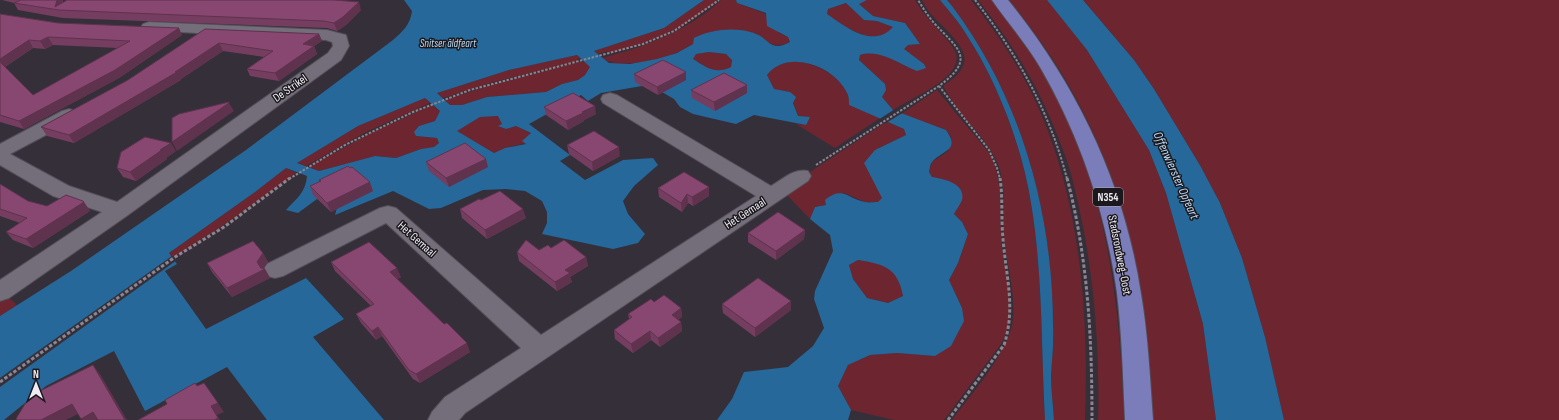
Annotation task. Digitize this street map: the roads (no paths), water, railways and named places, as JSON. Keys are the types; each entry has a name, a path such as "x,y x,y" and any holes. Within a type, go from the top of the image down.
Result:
{"main road":[{"name":"Stadsrondweg-Oost","path":"1000,0 1035,44 1077,116 1109,200 1128,293 1135,354 1139,420"}],"street":[{"name":"De Strikel","path":"0,292 120,210 335,56 341,46 340,40 327,34 135,26"},
{"path":"181,46 206,29"},
{"name":"Het Gemaal","path":"610,99 771,196"},
{"path":"0,152 84,106"},
{"path":"0,157 61,191 120,210"},
{"name":"Het Gemaal","path":"442,420 455,405 801,176"},
{"name":"Het Gemaal","path":"275,270 388,213 539,349"}],"water":[{"name":"Snitser âldfeart","path":"404,0 704,0 664,28 594,51 609,63 630,64 657,59 677,53 693,44 694,38 716,31 747,31 759,35 770,44 778,46 790,42 788,37 767,26 766,13 737,3 736,0 867,0 859,4 873,16 905,23 920,44 908,45 904,49 924,64 926,68 917,71 889,58 875,54 860,55 859,60 885,84 886,90 882,97 893,110 946,130 952,142 948,149 932,162 929,172 932,177 953,183 961,190 962,200 954,214 962,222 968,234 958,263 949,280 962,308 964,321 951,346 935,356 897,353 870,355 848,365 838,386 851,410 848,420 717,420 732,399 744,372 788,367 813,346 824,328 814,299 815,291 833,251 830,235 810,219 815,207 826,205 825,200 831,196 841,193 865,202 878,202 882,198 864,163 875,150 906,135 904,129 849,105 849,97 841,83 822,68 798,62 786,63 776,67 767,75 774,89 790,92 796,97 793,103 798,116 810,117 806,125 754,115 736,124 693,114 680,107 674,99 655,88 642,86 601,93 588,101 581,95 529,124 570,155 560,161 585,180 623,160 653,158 658,165 634,186 623,201 628,214 645,234 638,243 613,249 542,234 547,223 547,212 542,201 525,191 506,189 483,190 441,208 429,209 393,191 335,215 338,204 317,199 298,213 286,210 303,191 307,176 286,168 169,253 177,264 165,271 206,329 306,278 344,319 313,337 384,420 267,420 227,367 145,411 114,351 46,386 4,420 0,420 0,316 71,271 246,150 393,40 408,24 412,11","holes":["846,3 864,20 877,21 893,27 885,33 877,36 860,34 851,30 827,14 828,9","709,52 726,54 732,60 731,67 715,70 702,65 693,59 696,54","577,55 590,67 585,75 578,80 562,84 546,92 487,97 462,105 450,105 437,93 509,70","425,98 440,111 435,121 419,126 414,132 416,136 437,138 439,143 434,147 421,149 396,158 375,156 319,171 297,163 358,126","498,116 502,124 498,126 506,129 516,126 531,133 522,141 526,144 505,148 494,153 457,131 480,117","858,260 875,263 893,273 898,279 903,296 888,303 867,298 853,279 849,265"]},
{"path":"940,0 947,0 952,6 976,41 997,78 1014,117 1028,158 1039,199 1047,241 1051,284 1053,338 1051,381 1054,420 1045,420 1038,257 1027,181 1015,137 988,72 963,30"},
{"name":"Offenwierster Opfeart","path":"1047,0 1083,0 1134,60 1154,89 1201,167 1220,203 1242,258 1265,337 1284,420 1216,420 1203,324 1166,193 1149,150 1087,50"}]}
